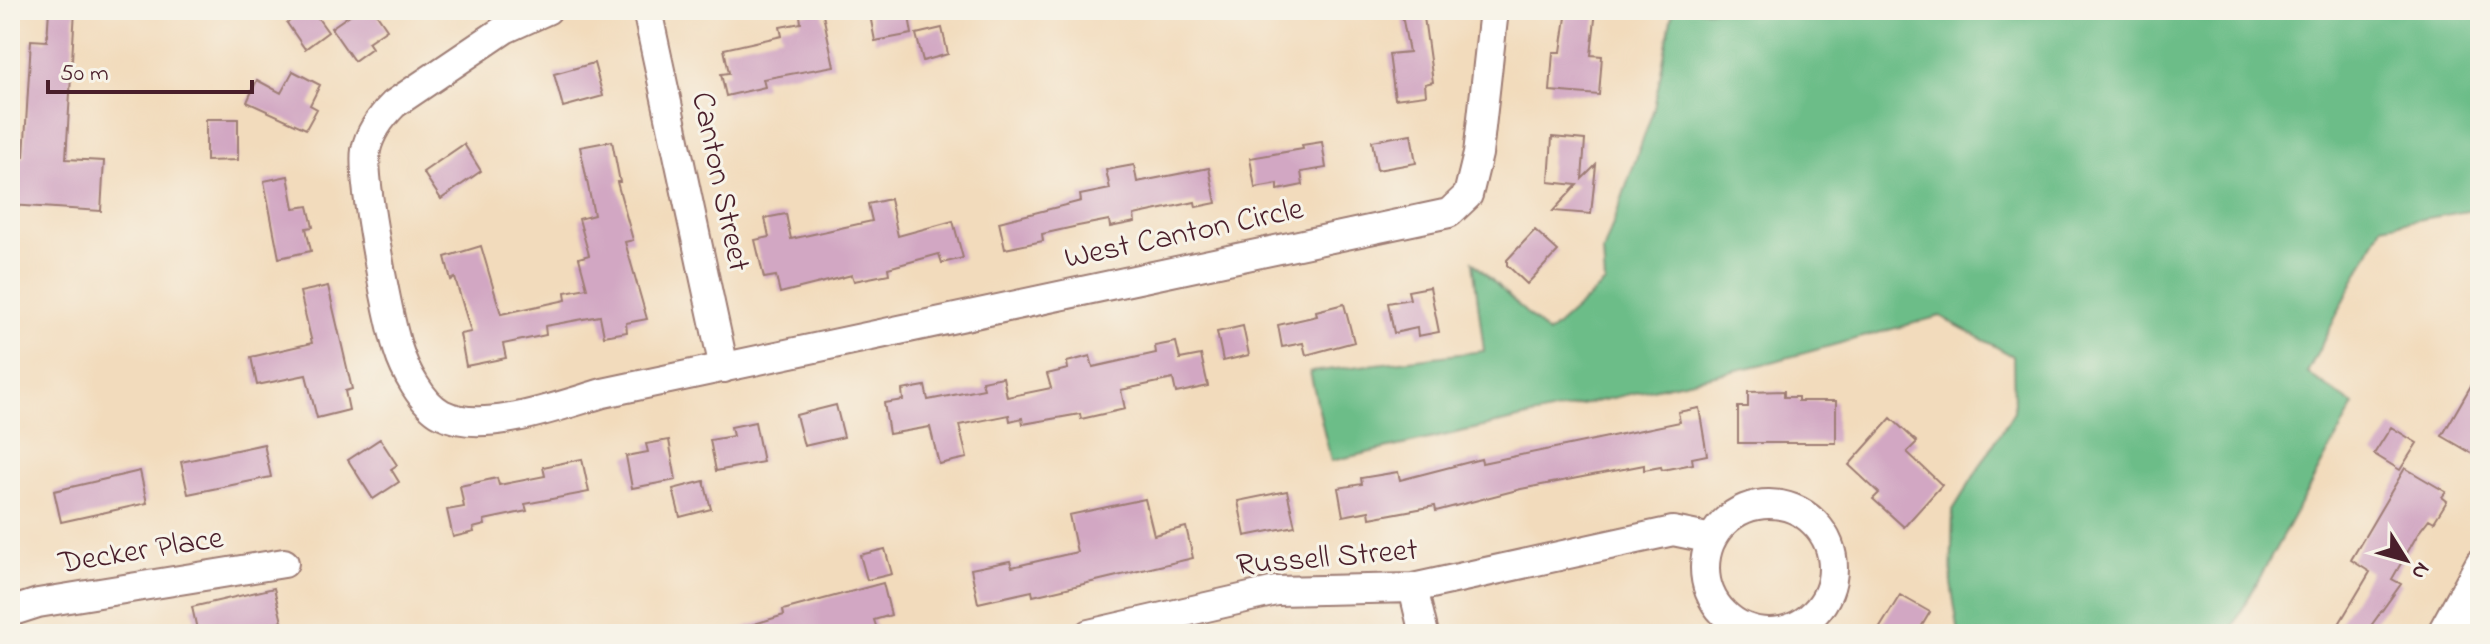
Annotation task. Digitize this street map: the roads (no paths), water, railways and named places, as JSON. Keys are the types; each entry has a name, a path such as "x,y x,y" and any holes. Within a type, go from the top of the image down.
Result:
{"street":[{"name":"West Canton Circle","path":"547,10 505,29 394,104 374,129 366,150 366,180 399,351 423,398 440,414 469,419 525,415 603,393 1449,213 1468,195 1478,154 1494,10"},
{"name":"Canton Street","path":"647,10 724,368"},
{"path":"1766,503 1786,505 1805,514 1820,527 1830,545 1834,564 1832,585 1823,603 1808,620 1788,630 1766,633 1744,627 1725,615 1712,597 1705,576 1706,553 1712,539 1729,517 1747,507 1766,503"},
{"name":"Russell Street","path":"1089,634 1276,591 1413,588 1673,531 1712,539"},
{"name":"Decker Place","path":"10,612 38,603 284,563"},
{"path":"2442,633 2480,563"},
{"path":"1413,588 1424,634"},
{"path":"2442,633 2480,623"}]}
